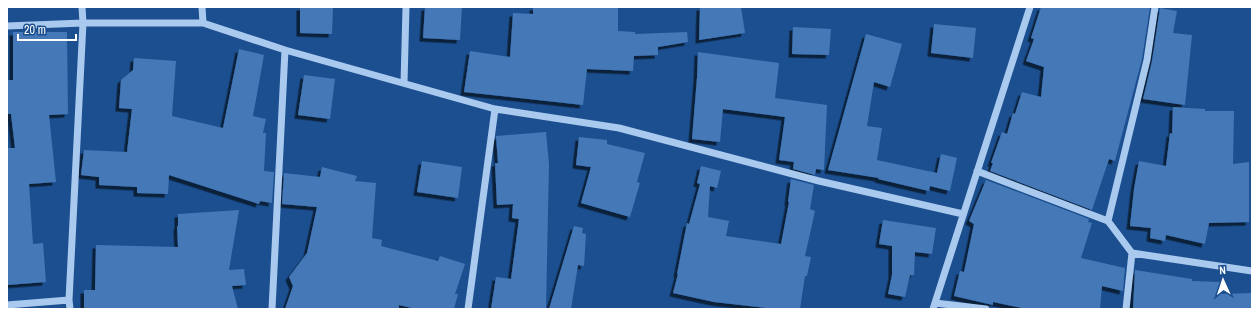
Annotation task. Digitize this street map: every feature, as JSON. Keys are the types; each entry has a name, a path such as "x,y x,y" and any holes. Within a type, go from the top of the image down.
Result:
{"street":[{"path":"70,309 69,300 83,23 82,7"},
{"path":"202,7 203,23"},
{"path":"404,83 406,7"},
{"path":"986,309 934,306 1030,7"},
{"path":"1108,221 1147,60 1155,7"},
{"path":"7,26 83,23 203,23 285,50 495,109 619,128 819,181 963,214"},
{"path":"272,309 285,50"},
{"path":"468,309 495,109"},
{"path":"977,171 1108,221 1132,253 1126,309"},
{"path":"1132,253 1252,271"},
{"path":"7,305 69,300"}],"building":[{"path":"300,7 333,7 332,34 300,33"},
{"path":"425,7 462,7 460,40 423,38"},
{"path":"533,7 618,7 618,31 635,32 635,34 687,32 688,42 658,47 658,55 634,56 633,71 587,69 583,105 464,92 470,51 510,57 513,13 533,14"},
{"path":"700,7 741,7 745,33 699,40"},
{"path":"1041,7 1150,7 1142,59 1115,161 1109,159 1092,210 990,171 993,163 991,163 1002,132 1007,134 1013,113 1015,114 1022,92 1041,97 1044,67 1026,61 1034,39 1031,38"},
{"path":"1160,8 1177,11 1173,33 1192,35 1185,105 1143,99 1152,61"},
{"path":"934,24 976,28 973,58 931,53"},
{"path":"793,27 831,29 829,55 792,54"},
{"path":"13,32 67,32 68,114 49,115 56,182 29,184 33,244 43,243 46,282 7,285 7,148 15,148 11,114 7,114 7,80 13,80"},
{"path":"866,34 902,44 890,87 874,82 867,126 882,128 877,160 937,173 941,154 957,158 950,191 930,186 929,191 878,179 879,178 828,170"},
{"path":"239,49 264,55 253,116 266,119 263,133 266,133 264,171 274,172 272,203 260,201 259,204 169,175 168,194 137,193 137,187 99,185 99,177 81,175 84,150 127,152 132,109 119,108 121,80 133,70 134,58 176,61 172,116 223,128"},
{"path":"698,52 779,63 775,98 827,105 824,170 816,169 815,175 793,169 794,162 779,160 785,117 723,109 720,142 692,139"},
{"path":"304,75 335,79 330,119 298,115"},
{"path":"1173,107 1205,109 1205,111 1234,111 1233,164 1249,162 1249,222 1209,223 1205,244 1166,235 1165,241 1150,238 1151,228 1130,226 1139,161 1166,166 1170,133 1172,134"},
{"path":"546,132 549,164 546,309 491,309 496,277 511,279 519,219 512,218 513,204 497,205 495,163 498,163 496,136"},
{"path":"579,137 607,140 607,144 645,153 637,182 640,183 630,217 581,203 591,167 576,165"},
{"path":"422,161 462,167 458,198 417,192"},
{"path":"701,166 721,171 717,188 710,186 708,217 729,221 726,236 781,244 789,202 791,179 814,185 810,209 815,211 805,256 811,257 807,276 805,276 800,309 775,309 714,302 673,293 687,223 689,224 700,184 697,183"},
{"path":"322,167 357,176 355,181 376,183 372,238 382,240 381,246 438,261 440,256 465,264 455,294 458,294 454,309 416,309 399,305 399,309 285,309 293,286 289,277 307,253 317,207 282,204 284,173 320,177"},
{"path":"986,180 1089,219 1088,222 1092,223 1081,258 1125,268 1123,291 1102,286 1100,309 1027,309 993,302 993,305 954,296 960,271 964,272 974,224 969,221"},
{"path":"239,210 229,270 244,269 246,285 232,286 238,309 84,309 84,290 95,290 96,245 178,247 178,214"},
{"path":"883,220 936,228 932,254 915,252 914,275 910,275 905,297 888,294 892,275 892,246 879,244"},
{"path":"574,226 583,228 582,233 586,234 584,266 578,265 571,309 549,309"},
{"path":"1135,270 1192,279 1192,281 1222,282 1222,294 1252,293 1252,309 1133,309"}]}
